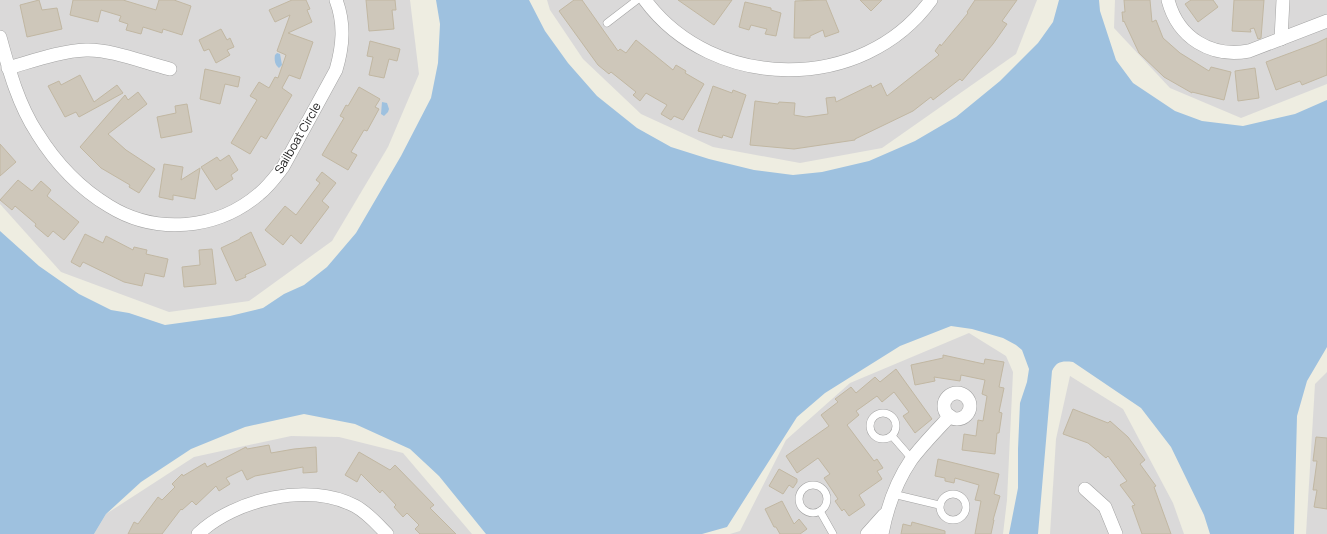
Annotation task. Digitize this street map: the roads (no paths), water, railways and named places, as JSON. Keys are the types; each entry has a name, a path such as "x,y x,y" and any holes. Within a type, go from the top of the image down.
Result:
{"street":[{"name":"Sailboat Circle","path":"0,37 8,68 27,117 58,162 73,178 94,196 125,215 142,221 177,226 204,222 221,217 245,205 260,194 283,167 336,70 340,55 342,23 336,0"},
{"path":"645,0 663,20 682,36 716,56 738,64 762,69 794,71 834,65 878,47 910,23 931,0"},
{"path":"1168,0 1174,16 1183,30 1195,41 1209,48 1225,52 1241,52 1257,48 1327,21"},
{"path":"1281,39 1283,0"},
{"path":"8,68 72,51 87,50 110,53 170,69"},
{"path":"882,534 893,494 912,459 950,416"},
{"path":"1085,489 1106,507 1116,534"},
{"path":"198,534 220,517 248,504 269,498 292,496 314,496 346,502 362,510 387,534"},
{"path":"867,534 887,512"}],"lane":[{"path":"607,23 637,0"},
{"path":"892,436 912,459"},
{"path":"893,494 939,505"},
{"path":"820,511 833,534"}],"water":[{"path":"436,0 529,0 545,31 568,63 597,96 637,128 671,147 709,159 754,170 793,175 822,172 869,161 915,141 956,117 1000,81 1038,43 1053,22 1059,0 1099,0 1100,11 1116,60 1133,83 1175,111 1202,121 1243,126 1295,114 1327,100 1327,347 1307,381 1297,416 1294,534 1210,534 1204,515 1171,447 1141,408 1073,362 1060,362 1052,371 1038,534 1009,534 1018,488 1020,403 1027,382 1029,369 1022,350 1016,345 1003,338 972,329 951,326 900,346 825,393 797,417 727,527 702,534 486,534 439,476 410,449 355,424 304,414 245,427 191,449 141,482 106,514 94,534 0,534 0,231 39,266 79,294 111,310 129,313 165,325 230,316 263,308 284,294 304,285 327,267 356,233 401,156 431,98 438,63 440,24"},
{"path":"277,53 280,54 282,65 279,68 275,61 275,55"},
{"path":"382,102 387,103 389,109 384,116 381,114"}]}
